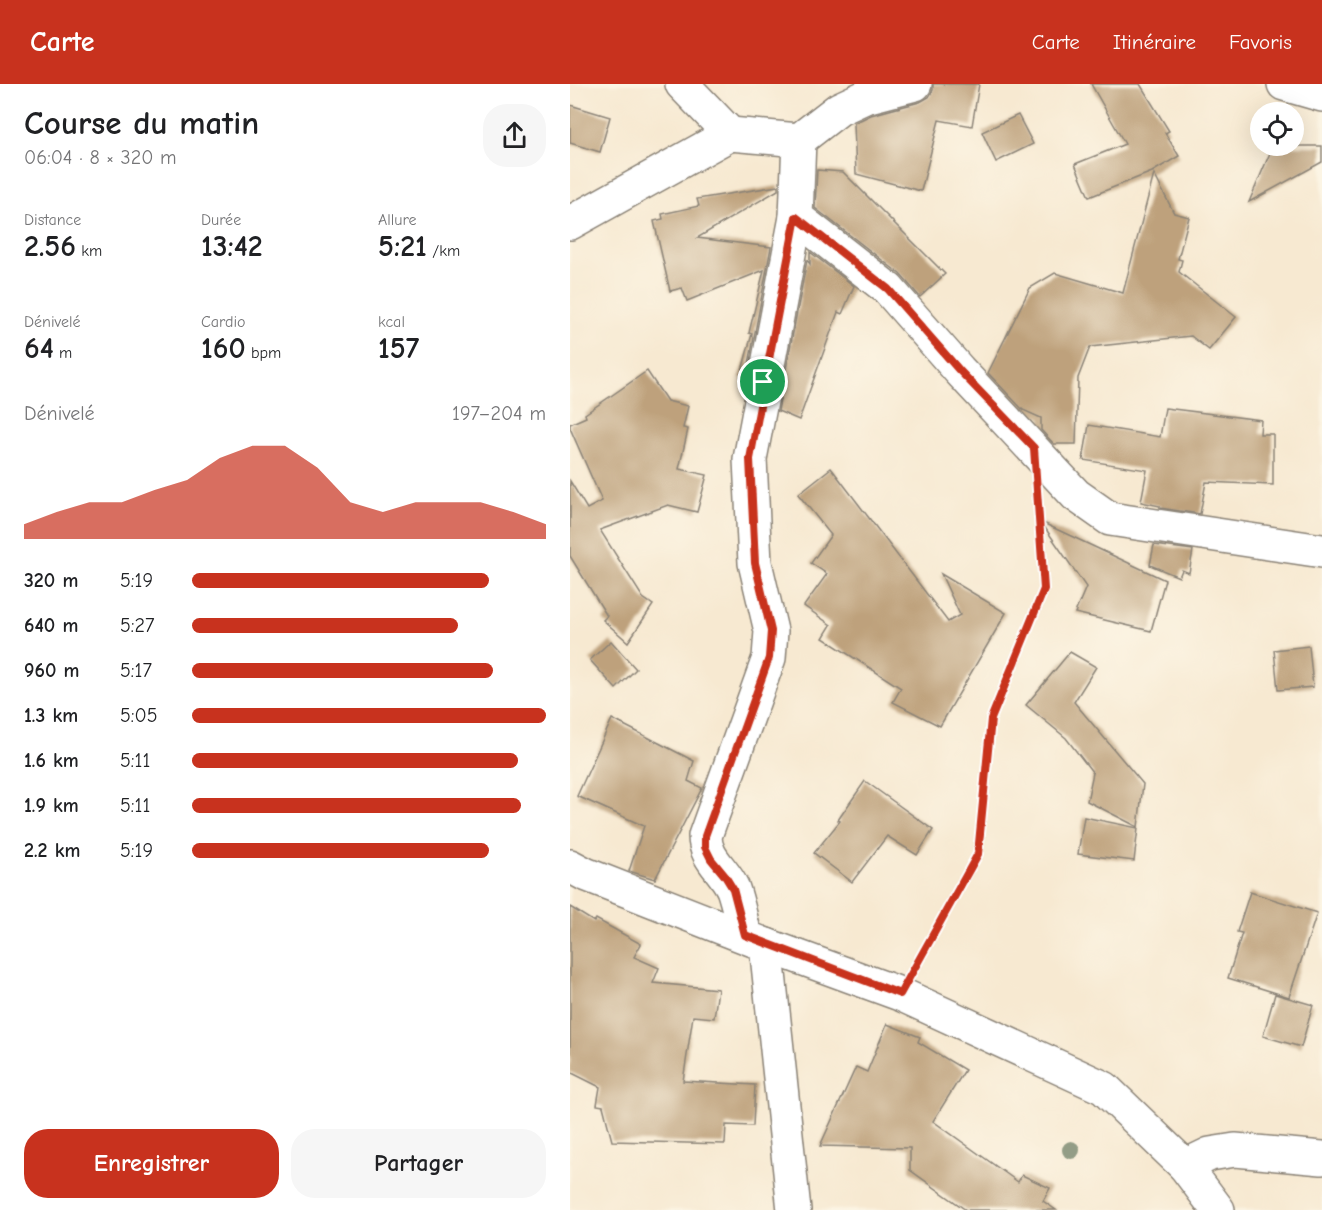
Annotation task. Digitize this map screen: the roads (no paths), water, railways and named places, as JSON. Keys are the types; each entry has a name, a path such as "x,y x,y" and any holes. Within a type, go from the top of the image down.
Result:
{"street":[{"path":"682,84 730,134"},
{"path":"570,223 730,134 799,140 839,109 865,97 915,84"},
{"path":"1284,84 1322,95"},
{"path":"794,1210 756,940 733,889 705,847 705,836 769,658 771,631 755,563 750,459 796,217 799,140"},
{"path":"796,217 888,289 959,370 1076,495 1110,519 1322,551"},
{"path":"570,866 585,874 900,994 1104,1088 1185,1166 1218,1210"},
{"path":"1185,1166 1210,1154 1235,1150 1322,1158"}]}
